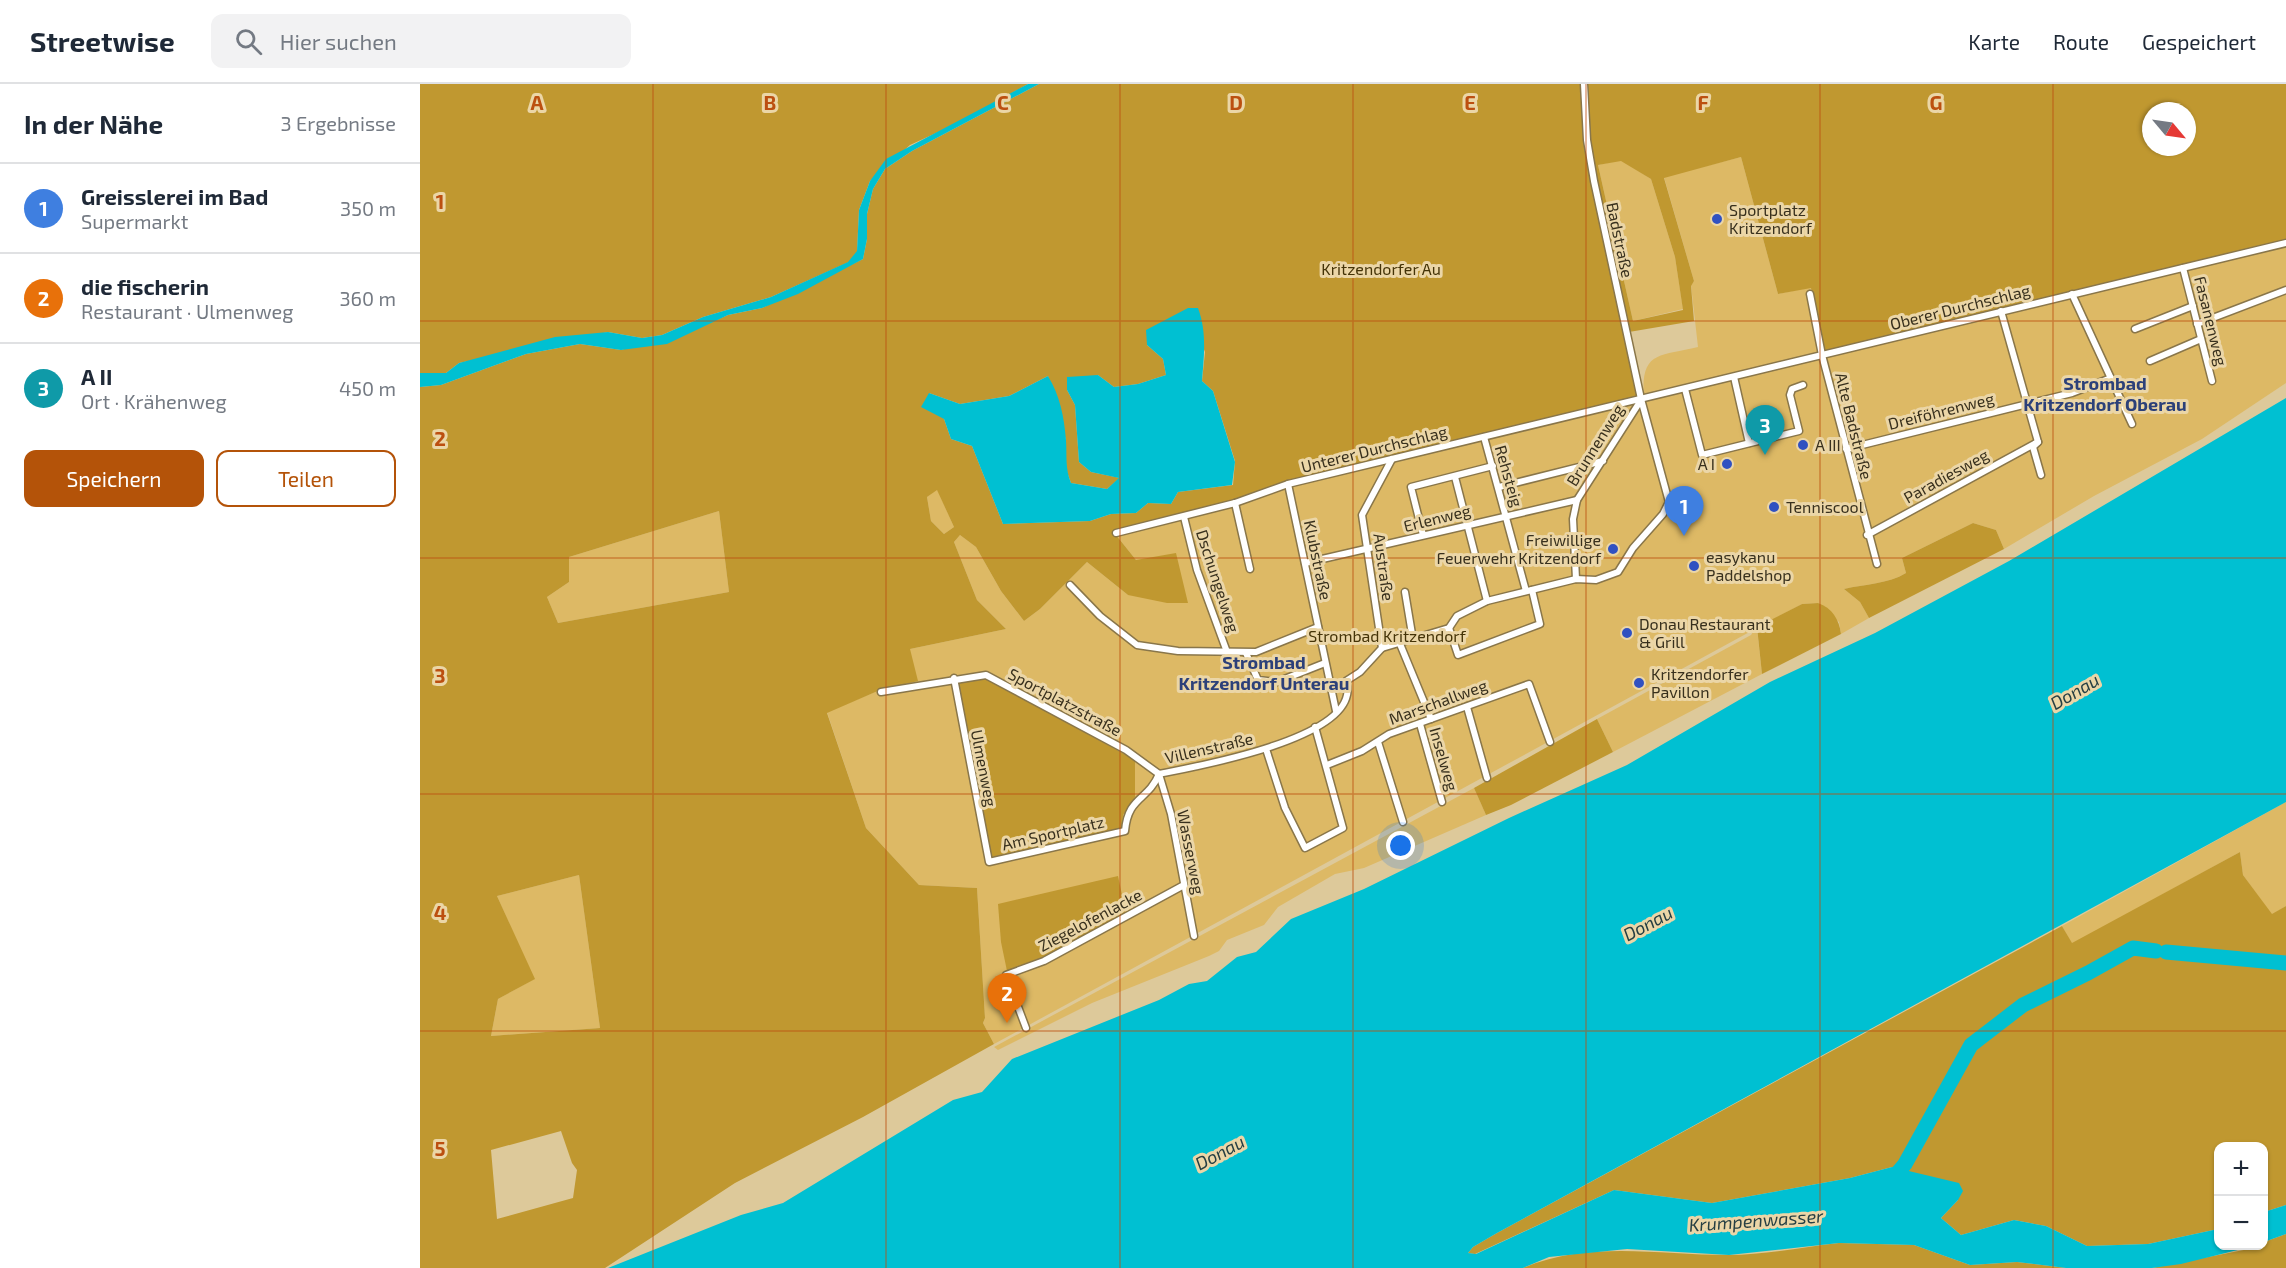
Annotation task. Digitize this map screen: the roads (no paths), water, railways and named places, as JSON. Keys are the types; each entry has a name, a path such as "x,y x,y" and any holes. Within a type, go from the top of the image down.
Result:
{"street":[{"name":"Badstraße","path":"1576,579 1596,580 1618,572 1633,548 1663,514 1669,502 1641,399 1594,181 1587,140 1584,84"},
{"name":"Oberer Durchschlag","path":"1641,399 2286,243"},
{"name":"Fasanenweg","path":"2183,268 2212,381"},
{"path":"2197,324 2286,290"},
{"name":"Alte Badstraße","path":"1810,294 1822,355 1867,535 1877,564"},
{"path":"2072,294 2132,424"},
{"path":"2134,329 2193,306"},
{"path":"2001,311 2037,442 2033,447 2041,475"},
{"path":"2150,361 2201,339"},
{"path":"1734,377 1749,443"},
{"name":"Dreiföhrenweg","path":"1846,448 2072,393 2111,378"},
{"path":"1685,388 1702,455 1799,431 1790,394 1792,389 1803,385"},
{"name":"Unterer Durchschlag","path":"1116,533 1235,503 1288,484 1641,399"},
{"name":"Brunnenweg","path":"1576,579 1573,519 1577,500 1641,399"},
{"name":"Rehsteig","path":"1449,628 1458,655 1540,624 1484,437"},
{"name":"Paradiesweg","path":"1867,535 2037,442"},
{"name":"Austraße","path":"1382,648 1362,515 1392,459"},
{"path":"1499,487 1603,460"},
{"path":"1423,535 1411,487 1493,466"},
{"path":"1455,477 1465,525 1487,601"},
{"name":"Klubstraße","path":"1288,484 1336,711"},
{"name":"Erlenweg","path":"1305,563 1577,500"},
{"path":"1235,503 1250,569"},
{"name":"Dschungelweg","path":"1184,517 1197,570 1227,652"},
{"path":"1266,749 1285,808 1305,848 1343,828 1315,727 1329,720 1348,694 1346,681 1360,672 1369,659 1382,648 1449,628 1457,616 1487,601 1576,579"},
{"path":"1070,585 1100,616 1137,645 1178,651 1256,652 1318,627"},
{"path":"1405,592 1413,640"},
{"path":"1400,644 1431,719"},
{"path":"1246,652 1258,680 1277,682 1325,663"},
{"name":"Sportplatzstraße","path":"881,692 954,678 986,675 1126,750 1159,774"},
{"name":"Ulmenweg","path":"954,678 989,862"},
{"name":"Marschallweg","path":"1327,765 1378,742 1389,734 1529,684 1550,742"},
{"path":"1467,707 1487,778"},
{"name":"Inselweg","path":"1420,724 1442,802"},
{"name":"Villenstraße","path":"1159,774 1241,758 1315,727"},
{"path":"1378,742 1403,822"},
{"name":"Am Sportplatz","path":"989,862 1125,831 1126,817 1135,801 1153,790 1159,774"},
{"name":"Wasserweg","path":"1159,774 1171,814 1194,936"},
{"name":"Ziegelofenlacke","path":"1026,1028 1006,975 1044,961 1184,885"}],"water":[{"path":"1028,84 1039,84 912,151 885,169 873,189 867,214 867,239 863,259 798,294 762,308 728,315 667,344 621,350 580,344 526,354 441,385 420,387 420,373 446,373 459,363 555,337 608,332 642,338 662,335 703,317 771,297 848,262 857,251 859,210 870,181 886,159"},
{"path":"1188,308 1198,308 1201,317 1204,344 1202,381 1213,391 1235,462 1232,485 1178,492 1171,504 1148,503 1136,513 1111,514 1090,521 1003,524 972,446 951,439 944,419 921,407 929,393 960,404 1009,396 1048,376 1056,391 1063,414 1067,467 1071,483 1107,489 1119,478 1091,472 1079,462 1075,405 1067,390 1067,377 1098,375 1114,387 1138,384 1166,375 1163,359 1147,345 1146,330"},
{"path":"2286,398 2286,802 1497,1233 1473,1247 1468,1253 1476,1254 1614,1190 1712,1203 1850,1178 1892,1167 1959,1183 1963,1191 1958,1200 1941,1218 1961,1235 2014,1220 2046,1226 2087,1246 2148,1244 2214,1230 2214,1250 2238,1250 2181,1264 2152,1268 2066,1268 2017,1262 1970,1265 1914,1245 1839,1243 1729,1255 1627,1249 1549,1257 1523,1268 608,1268 741,1215 783,1203 953,1100 982,1092 1012,1059 1159,1000 1189,984 1207,981 1237,957 1256,952 1291,919 1364,889 1509,818 1627,765 1770,682 1875,633 2009,561"},
{"path":"2286,1205 2286,1234 2268,1241 2268,1211"}],"waterway":[{"path":"1888,1184 1905,1164 1971,1045 2023,1005 2133,948 2156,951"},
{"path":"2166,952 2286,963"}],"place":[{"name":"Sportplatz Kritzendorf","path":"1717,219"},
{"name":"A III","path":"1803,445"},
{"name":"A II","path":"1765,455"},
{"name":"A I","path":"1727,464"},
{"name":"Tenniscool","path":"1774,507"},
{"name":"Greisslerei im Bad","path":"1684,536"},
{"name":"Freiwillige Feuerwehr Kritzendorf","path":"1613,549"},
{"name":"easykanu Paddelshop","path":"1694,566"},
{"name":"Donau Restaurant & Grill","path":"1627,633"},
{"name":"Kritzendorfer Pavillon","path":"1639,683"},
{"name":"die fischerin","path":"1007,1023"}],"district":[{"name":"Strombad Kritzendorf Oberau","path":"2105,394"},
{"name":"Strombad Kritzendorf Unterau","path":"1264,673"}],"park label":[{"name":"Kritzendorfer Au","path":"1381,269"},
{"name":"Strombad Kritzendorf","path":"1387,636"}],"water label":[{"name":"Donau","path":"2075,692"},
{"name":"Donau","path":"1648,924"},
{"name":"Donau","path":"1220,1153"},
{"name":"Krumpenwasser","path":"1756,1221"}]}
